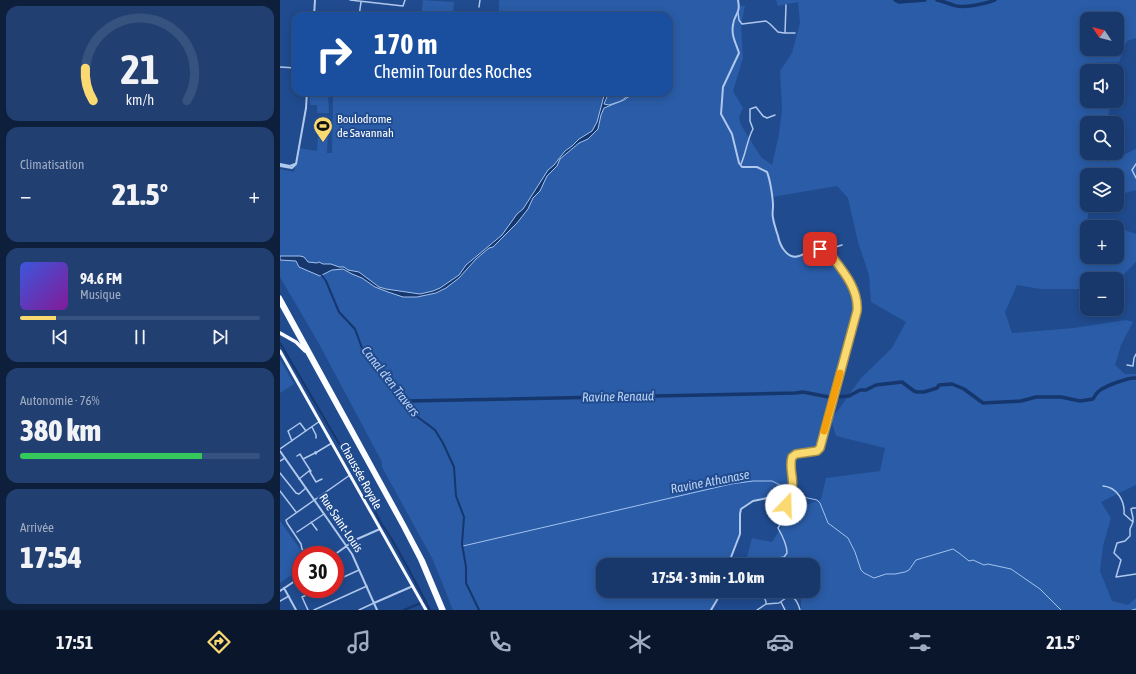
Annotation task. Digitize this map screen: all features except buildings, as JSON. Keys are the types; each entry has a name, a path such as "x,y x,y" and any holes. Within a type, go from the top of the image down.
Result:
{"highway":[{"path":"280,297 423,560 444,610"},
{"path":"280,303 406,534 426,574 441,610"},
{"path":"280,333 300,344 313,362"}],"main road":[{"name":"Chaussée Royale","path":"280,351 426,610"}],"street":[{"path":"314,12 315,0"},
{"path":"350,0 403,6 406,0"},
{"path":"479,7 480,0"},
{"path":"738,0 739,20 742,24 766,21 778,32 795,33"},
{"path":"360,12 361,1"},
{"path":"784,33 786,5"},
{"path":"738,13 733,23 732,33 734,43 739,53 723,87 721,114 732,134 740,165"},
{"path":"280,66 292,68"},
{"path":"280,165 292,168 296,164 307,96"},
{"path":"740,165 745,154 749,135 753,129 750,121 750,108 756,106 763,116 767,118 774,115"},
{"path":"1136,164 1132,171 1136,178"},
{"path":"740,165 742,167 757,167 767,172 773,205 772,217 780,244 788,254 800,256 817,249 826,250 842,245"},
{"path":"779,558 787,553 782,535 778,528 785,516 788,494 791,492 793,487 791,465 792,457 796,454 817,451 820,448 857,311 857,296 850,281 826,250"},
{"path":"1127,365 1132,366 1136,354"},
{"path":"280,450 320,421"},
{"path":"292,441 288,431 300,422 306,431"},
{"path":"312,427 316,438"},
{"path":"303,459 332,443"},
{"name":"Rue Saint-Louis","path":"280,450 353,555 377,610"},
{"path":"297,456 300,454 316,482 322,479"},
{"path":"280,461 285,458"},
{"path":"299,479 310,471"},
{"path":"280,473 296,493 298,494 306,488"},
{"path":"301,546 286,524 287,519 350,475"},
{"path":"1103,486 1109,487 1118,493 1124,503 1124,514 1133,522"},
{"path":"280,491 296,512"},
{"path":"731,558 740,534 741,509 753,501 788,494"},
{"path":"1136,508 1130,509 1133,518 1130,536 1124,541 1117,543 1114,554 1122,560 1116,577 1136,574"},
{"path":"297,532 324,514"},
{"path":"311,522 317,530"},
{"path":"344,548 357,539 380,529"},
{"path":"344,577 359,570"},
{"path":"280,591 292,583"},
{"path":"314,610 367,586"},
{"path":"359,610 413,586"},
{"path":"284,588 296,610"},
{"path":"280,601 289,596"},
{"path":"757,610 766,604 781,602 789,596 792,596 799,605 800,610"},
{"path":"302,598 308,610"},
{"path":"712,610 717,598"},
{"path":"764,598 766,604"},
{"path":"781,602 785,610"}],"shaded area":[{"path":"423,0 454,2 453,12 422,12"},
{"path":"499,0 738,0 740,6 745,6 741,25 743,58 733,91 743,108 739,117 741,125 761,157 772,165 779,134 782,109 780,71 792,53 800,23 798,2 778,6 776,0 1136,0 1136,38 1127,41 1124,49 1124,12 1080,12 1080,56 1121,56 1119,62 1080,64 1080,108 1109,108 1109,116 1080,116 1080,160 1107,160 1107,162 1111,160 1124,160 1124,154 1136,149 1136,190 1124,193 1124,168 1080,168 1080,212 1089,212 1087,220 1080,220 1080,264 1124,264 1124,230 1136,234 1136,262 1124,274 1124,272 1080,272 1080,289 1040,289 1017,285 1005,312 1012,333 1074,328 1126,320 1133,322 1121,345 1115,365 1125,374 1136,374 1136,485 1101,502 1111,518 1103,546 1100,571 1112,601 1128,605 1136,598 1136,610 801,610 801,598 820,598 820,558 747,558 752,538 772,542 797,503 805,506 821,499 826,478 880,471 885,448 836,436 831,420 861,378 892,348 906,322 871,302 869,275 858,242 848,198 837,186 772,197 774,224 780,244 785,251 792,255 800,256 820,249 830,254 847,276 857,296 857,311 819,450 793,456 791,462 793,483 791,493 753,501 741,509 740,534 731,558 596,558 596,598 717,598 711,610 453,610 433,560 382,467 382,462 318,342 280,277 280,169 294,172 299,148 317,151 318,134 328,135 327,153 332,153 333,96 672,96 672,12 499,12"},
{"path":"309,96 328,96 329,113 317,113 317,105 310,105"},
{"path":"604,96 607,96 604,104 609,105 630,96 624,100 604,108 598,129 588,139 579,143 560,159 557,166 547,176 540,191 533,198 528,209 517,223 493,247 489,248 476,259 459,278 446,288 436,293 417,297 403,297 375,287 362,278 343,269 332,270 320,276 299,267 296,261 280,260 280,256 300,256 304,257 308,262 319,262 344,267 348,270 359,272 379,287 386,289 420,294 440,288 459,275 466,265 502,235 517,214 523,209 548,170 565,151 579,139 592,131 597,122"},
{"path":"280,359 294,384 280,393"},
{"path":"280,521 298,546 292,546 292,574 280,583"}],"waterway":[{"path":"895,0 899,2 925,0"},
{"path":"937,0 957,6 968,6 995,0"},
{"name":"Canal d'en Travers","path":"320,273 326,281 339,312 355,329 362,348 375,357 381,370 402,393 415,415 435,430 443,443 454,467 456,496 464,517 462,544 466,567 466,583 479,610"},
{"path":"280,343 351,464 381,523 408,568 430,610"},
{"name":"Ravine Renaud","path":"837,397 849,396 860,390 866,390 876,385 902,382 917,392 924,392 937,388 939,385 952,384 964,389 983,403 1021,401 1036,397 1061,397 1080,401 1093,399 1098,392 1111,384 1136,378"},
{"name":"Ravine Renaud","path":"407,401 803,392 829,397"},
{"name":"Ravine Athanase","path":"463,546 731,484 753,481 772,481 794,495 817,500 820,503 828,523 848,538 855,552 861,570 874,578 886,574 905,572 909,570 916,560 953,549 969,561 973,560 984,565 988,564 1011,569 1040,589 1061,610"},
{"path":"404,610 426,601"},
{"name":"Ravine Athanase","path":"1132,610 1136,609"}],"slow traffic":[{"path":"824,431 840,373"}],"place":[{"name":"Boulodrome de Savannah","path":"323,143"}],"route":[{"path":"786,505 788,494 791,492 793,487 791,465 792,457 796,454 817,451 820,448 857,311 857,296 850,281 830,254 826,250 820,249"}]}
